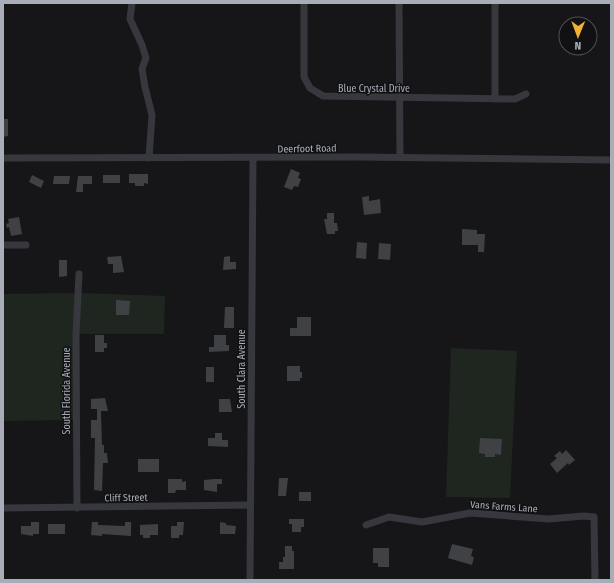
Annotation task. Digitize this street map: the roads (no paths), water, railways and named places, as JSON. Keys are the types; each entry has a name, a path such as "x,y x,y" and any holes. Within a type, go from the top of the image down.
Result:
{"street":[{"path":"132,3 130,19 142,45 146,58 142,69 144,87 152,115 149,158"},
{"name":"Blue Crystal Drive","path":"304,3 304,77 313,91 329,97 515,99 526,94"},
{"path":"399,3 400,157"},
{"path":"495,3 495,99"},
{"name":"Deerfoot Road","path":"3,158 253,159 400,157 611,160"},
{"name":"South Clara Avenue","path":"250,580 253,159"},
{"path":"3,245 26,245"},
{"name":"South Florida Avenue","path":"78,508 76,342 79,274"},
{"name":"Cliff Street","path":"3,508 250,505"},
{"name":"Vans Farms Lane","path":"366,525 389,517 422,522 470,513 549,519 584,516 594,517 595,580"}]}
